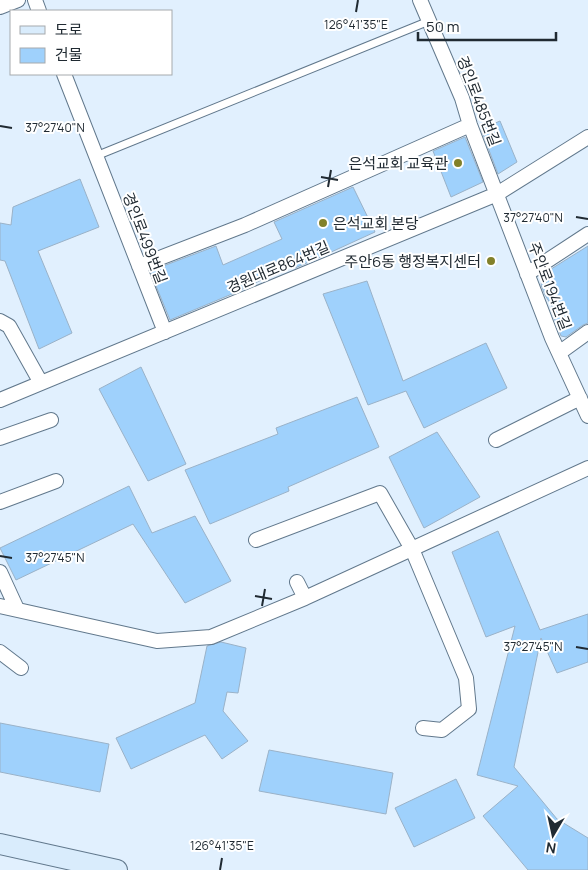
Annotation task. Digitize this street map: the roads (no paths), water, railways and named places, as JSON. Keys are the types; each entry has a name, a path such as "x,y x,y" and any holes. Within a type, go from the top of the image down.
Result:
{"main road":[{"path":"0,844 79,866 117,870"}],"street":[{"path":"0,7 18,0"},
{"name":"경인로485번길","path":"420,0 462,98 497,194"},
{"name":"경인로499번길","path":"64,75 165,332"},
{"path":"139,266 245,225 470,124"},
{"name":"경원대로864번길","path":"0,400 497,194 588,137"},
{"name":"주안로194번길","path":"497,194 559,354 588,416"},
{"path":"527,274 588,234"},
{"path":"0,321 9,326 41,383"},
{"path":"559,354 588,332"},
{"path":"496,440 580,398"},
{"path":"0,438 51,420"},
{"path":"0,606 157,640 211,637 305,598 588,468"},
{"path":"0,502 56,481"},
{"path":"256,540 380,493 412,549 466,678 469,709 442,730 423,728"},
{"path":"0,572 17,609"},
{"path":"298,582 305,598"},
{"path":"0,652 21,668"}],"lane":[{"path":"96,156 429,21"}],"place":[{"name":"은석교회 교육관","path":"458,163"},
{"name":"은석교회 본당","path":"323,223"},
{"name":"주안6동 행정복지센터","path":"491,261"}]}
